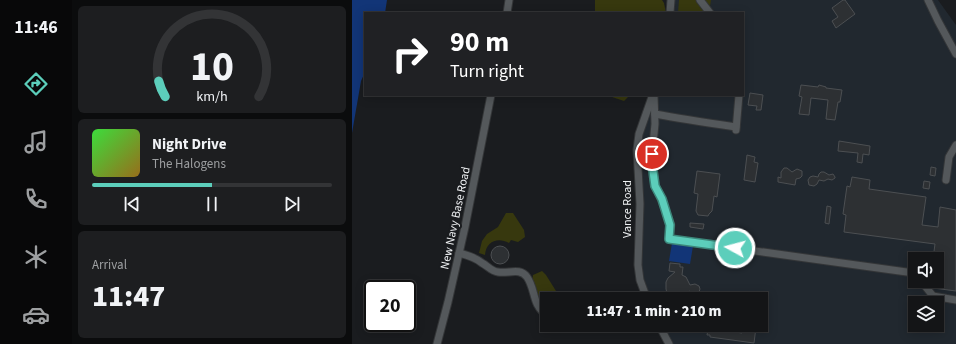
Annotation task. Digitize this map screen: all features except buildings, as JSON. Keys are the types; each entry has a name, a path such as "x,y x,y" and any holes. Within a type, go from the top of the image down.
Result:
{"street":[{"path":"507,12 510,0"},
{"path":"670,12 671,0"},
{"path":"700,0 709,12"},
{"path":"928,0 956,54"},
{"name":"New Navy Base Road","path":"437,344 465,227 491,96"},
{"path":"654,96 655,124 652,154 653,171 655,186 662,199 670,225 669,239 908,272"},
{"name":"Vance Road","path":"644,292 640,280 638,265 640,204 637,150 639,134 654,96"},
{"path":"655,114 736,128 739,96"},
{"path":"946,180 948,157 956,145"},
{"path":"459,252 500,273 518,271 523,273 527,278 536,303 540,309"},
{"path":"927,288 933,296 956,300"},
{"path":"663,332 669,344"}],"shaded area":[{"path":"595,0 662,0 666,12 595,12"},
{"path":"670,0 938,0 956,25 956,344 669,344 663,332 768,332 768,292 644,292 640,280 637,150 653,96 744,96 744,12 670,12"},
{"path":"679,0 711,0 709,12 678,12"},
{"path":"609,96 629,96 624,101"},
{"path":"506,213 513,213 524,230 525,237 518,242 511,240 509,243 497,240 490,243 485,255 479,253 482,241 487,234 498,227"},
{"path":"542,271 557,292 540,292 540,302 532,282 533,275"}],"water":[{"path":"352,0 387,0 385,12 364,12 364,74 361,81 352,133"},
{"path":"672,243 693,246 690,264 669,261"}],"route":[{"path":"652,154 655,186 662,199 670,225 669,239 735,248"}]}
